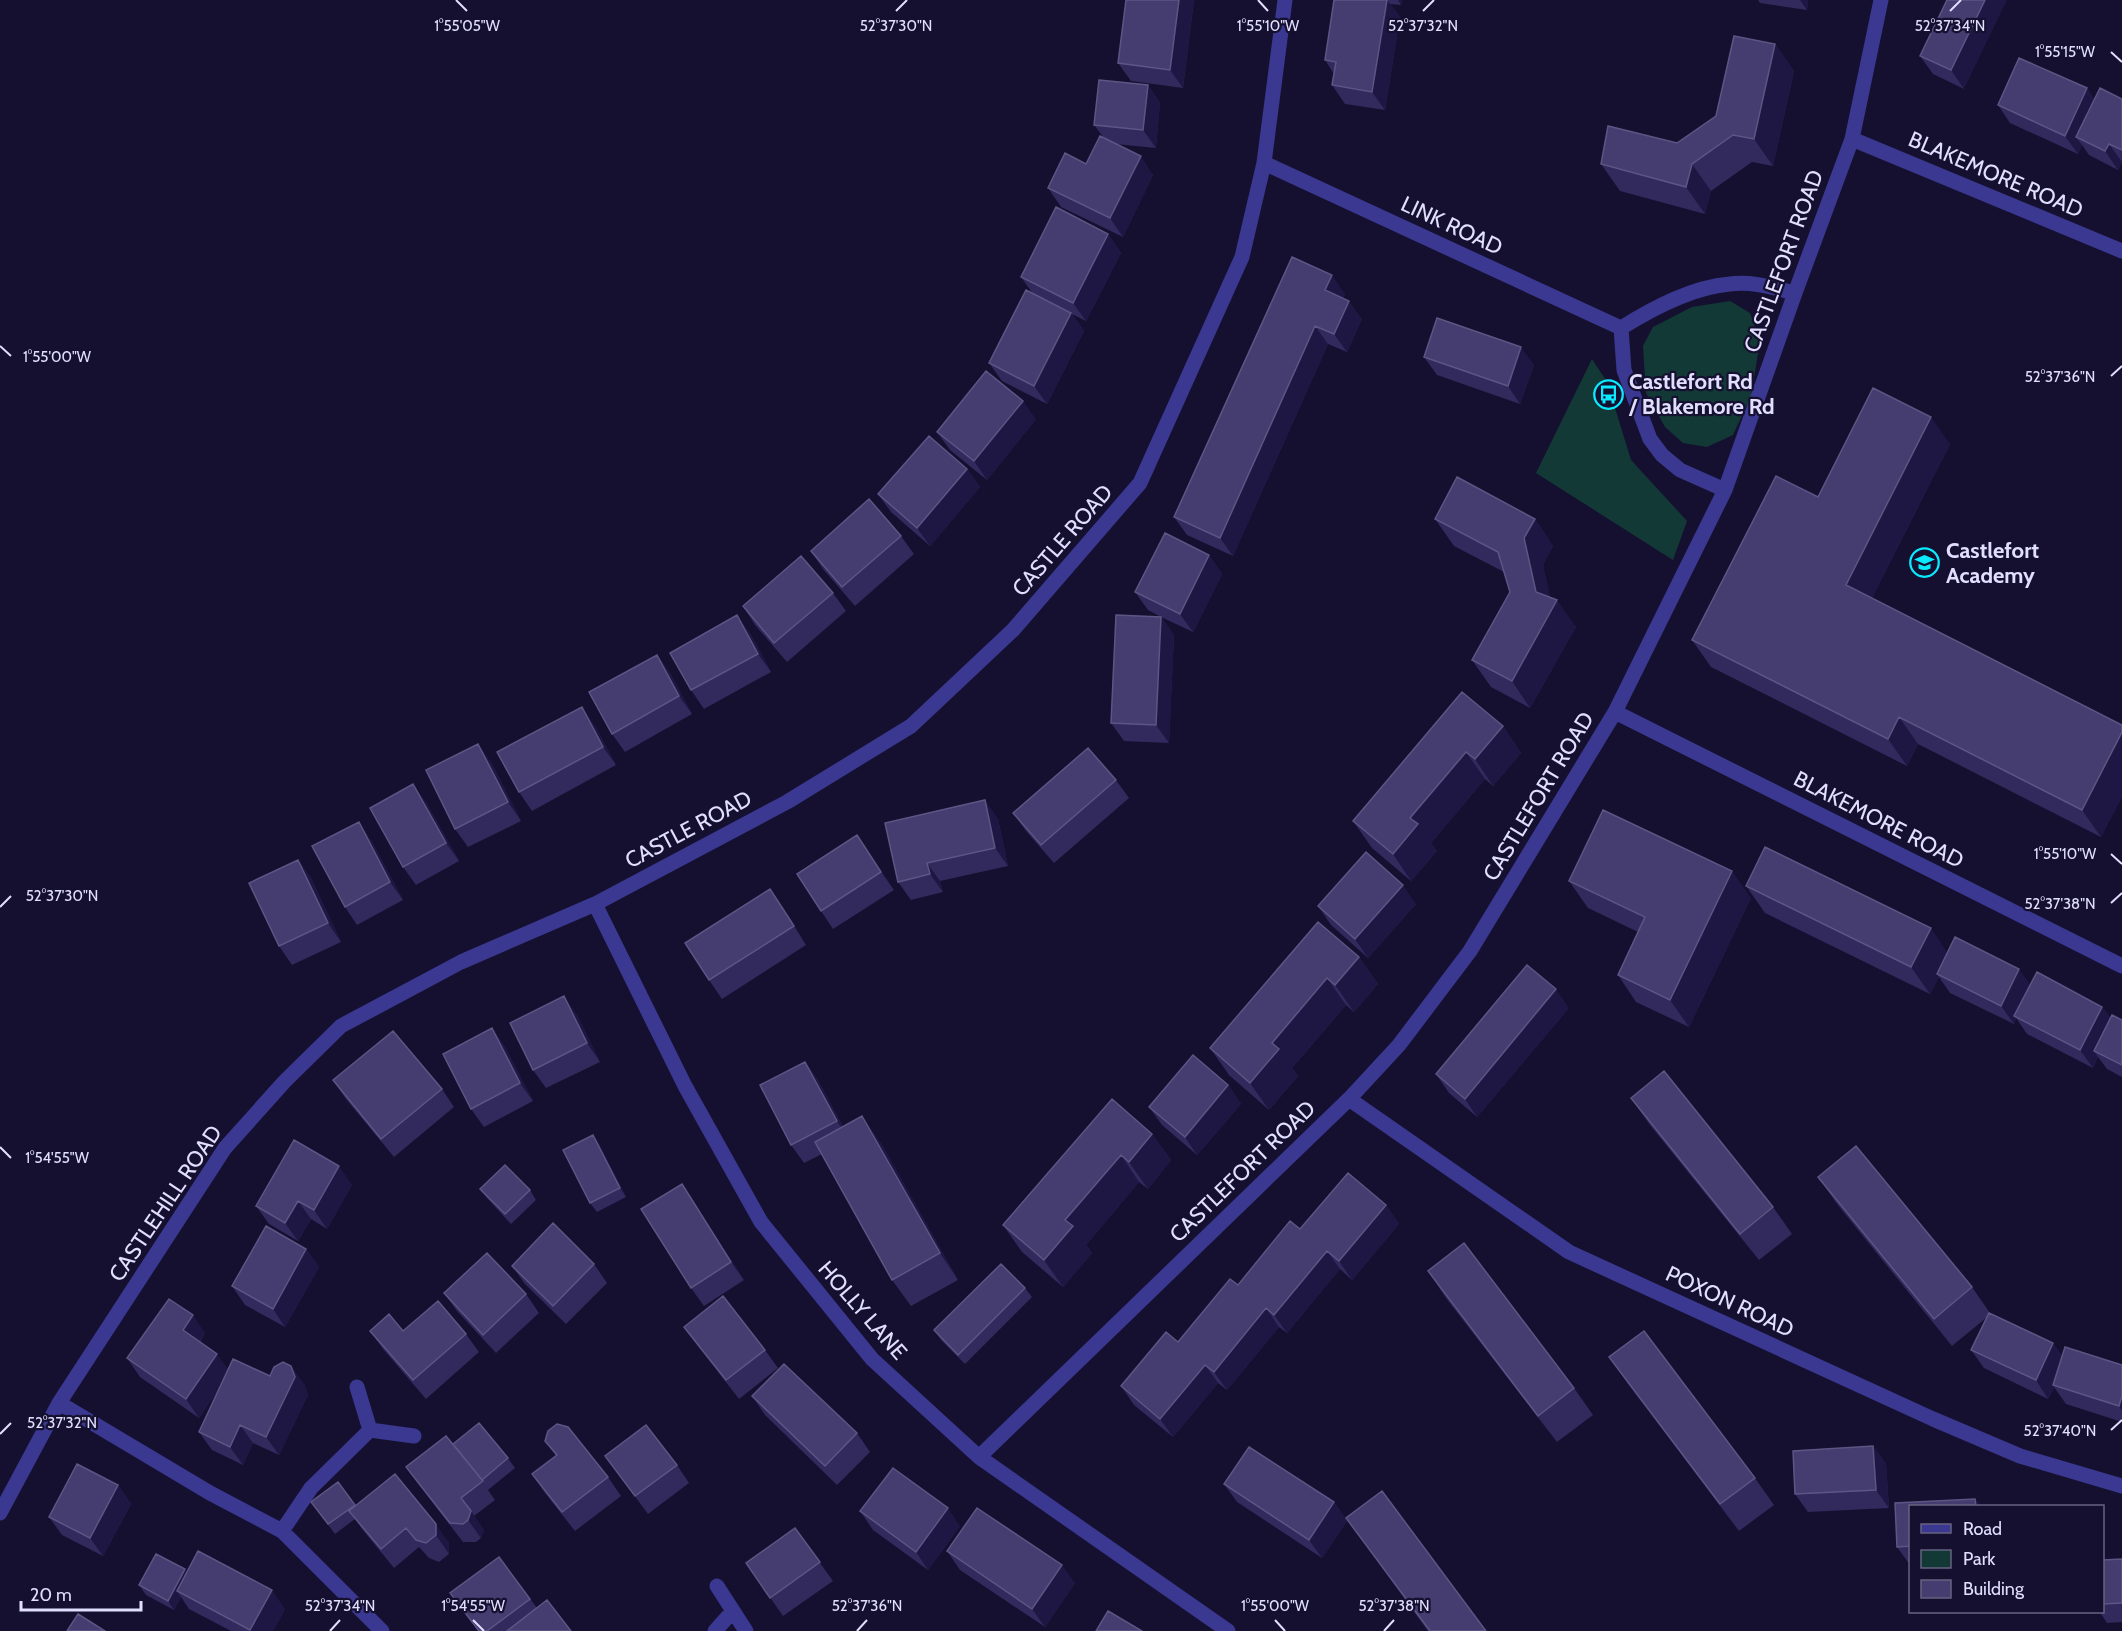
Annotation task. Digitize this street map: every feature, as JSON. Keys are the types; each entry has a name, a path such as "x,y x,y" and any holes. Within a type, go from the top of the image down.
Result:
{"street":[{"name":"CASTLE ROAD","path":"595,904 787,802 911,726 1013,630 1140,483 1242,257 1264,163 1286,0"},
{"name":"CASTLEFORT ROAD","path":"979,1457 1349,1099 1399,1045 1470,951 1616,712 1725,490 1852,139 1881,0"},
{"name":"BLAKEMORE ROAD","path":"1852,139 2122,251"},
{"name":"LINK ROAD","path":"1264,163 1621,328"},
{"path":"1725,490 1680,470 1662,455 1650,439 1624,370 1621,328 1651,309 1670,301 1729,284 1761,285 1795,293"},
{"name":"BLAKEMORE ROAD","path":"1616,712 2122,966"},
{"name":"CASTLEHILL ROAD","path":"0,1513 58,1403 225,1148 285,1081 341,1026 461,962 595,904"},
{"name":"HOLLY LANE","path":"595,904 685,1086 760,1222 872,1359 979,1457 1228,1631"},
{"name":"POXON ROAD","path":"1349,1099 1569,1252 1933,1419 2020,1456 2122,1486"},
{"path":"357,1387 370,1430"},
{"path":"58,1403 210,1493 282,1531 382,1631"},
{"path":"282,1531 311,1488 370,1430"},
{"path":"370,1430 414,1436"},
{"path":"717,1586 746,1631"},
{"path":"716,1631 732,1612"}],"green space":[{"path":"1730,301 1750,313 1760,341 1751,396 1733,435 1707,447 1683,443 1665,427 1646,393 1643,346 1653,327 1692,307"},
{"path":"1592,359 1607,382 1631,460 1687,521 1673,560 1536,473"}],"building":[{"path":"1126,0 1179,0 1170,70 1118,63"},
{"path":"1334,0 1387,0 1372,92 1332,85 1336,62 1325,60"},
{"path":"1947,0 1985,0 1951,70 1920,56"},
{"path":"1734,36 1775,44 1754,139 1733,135 1692,164 1686,187 1601,164 1608,126 1677,143 1716,116"},
{"path":"2019,58 2087,88 2065,136 1998,105"},
{"path":"1099,80 1148,85 1143,130 1094,125"},
{"path":"2100,88 2122,99 2122,150 2109,144 2105,151 2076,137"},
{"path":"1100,136 1141,156 1110,218 1048,188 1065,153 1086,164"},
{"path":"1056,207 1108,234 1073,303 1021,277"},
{"path":"1292,257 1332,275 1325,290 1349,301 1334,334 1315,326 1220,538 1174,517"},
{"path":"1026,290 1071,313 1034,386 989,363"},
{"path":"1437,318 1521,347 1508,386 1424,357"},
{"path":"986,371 1023,401 974,461 937,432"},
{"path":"1873,388 1931,417 1846,585 2122,725 2122,732 2082,810 1899,717 1888,739 1692,640 1776,476 1818,497"},
{"path":"929,436 967,469 917,528 878,494"},
{"path":"1457,477 1535,519 1524,538 1536,592 1557,600 1512,681 1472,660 1510,592 1498,552 1435,519"},
{"path":"869,499 901,536 842,587 811,551"},
{"path":"1165,533 1209,555 1180,614 1135,592"},
{"path":"801,556 833,593 774,643 743,606"},
{"path":"737,615 758,654 691,690 670,653"},
{"path":"1116,615 1161,617 1156,725 1111,723"},
{"path":"657,655 679,696 612,734 589,692"},
{"path":"1462,692 1503,726 1475,759 1466,752 1410,818 1418,824 1393,854 1353,821"},
{"path":"582,707 603,747 519,792 497,752"},
{"path":"478,744 508,802 455,829 426,770"},
{"path":"1088,748 1116,780 1041,845 1013,813"},
{"path":"413,784 446,843 403,867 370,808"},
{"path":"985,800 995,848 927,863 930,874 898,882 885,823"},
{"path":"1603,810 1732,871 1670,1000 1618,975 1645,917 1569,881"},
{"path":"359,822 390,882 345,907 312,846"},
{"path":"857,835 881,872 821,911 797,874"},
{"path":"1765,847 1931,928 1911,967 1746,886"},
{"path":"1366,852 1403,885 1355,939 1318,906"},
{"path":"298,860 328,923 279,946 249,883"},
{"path":"770,889 794,926 709,980 685,943"},
{"path":"1318,922 1359,957 1335,985 1327,978 1272,1043 1279,1049 1250,1083 1210,1048"},
{"path":"1955,937 2019,969 2001,1006 1937,974"},
{"path":"1527,965 1556,989 1465,1099 1436,1074"},
{"path":"2037,972 2102,1007 2080,1050 2014,1016"},
{"path":"564,996 587,1043 533,1070 510,1023"},
{"path":"2112,1015 2122,1020 2122,1065 2094,1051"},
{"path":"492,1028 520,1083 471,1109 443,1054"},
{"path":"393,1031 442,1089 381,1139 333,1080"},
{"path":"1193,1055 1228,1085 1185,1137 1149,1107"},
{"path":"805,1062 837,1121 791,1145 760,1085"},
{"path":"1664,1071 1773,1207 1740,1234 1631,1098"},
{"path":"1112,1099 1152,1134 1129,1162 1121,1155 1065,1220 1073,1226 1044,1260 1003,1225"},
{"path":"862,1116 940,1253 892,1280 815,1142"},
{"path":"593,1135 620,1188 590,1203 563,1150"},
{"path":"294,1140 339,1166 314,1210 298,1201 285,1223 256,1206"},
{"path":"1856,1146 1972,1287 1934,1319 1818,1177"},
{"path":"505,1165 530,1190 505,1214 480,1189"},
{"path":"1348,1173 1386,1205 1339,1261 1327,1251 1274,1315 1266,1308 1214,1372 1205,1365 1160,1419 1121,1386 1166,1332 1178,1342 1230,1279 1238,1285 1290,1221 1300,1229"},
{"path":"682,1184 731,1262 691,1288 641,1209"},
{"path":"553,1223 594,1264 553,1306 512,1266"},
{"path":"266,1226 306,1249 273,1309 232,1286"},
{"path":"1464,1243 1574,1388 1538,1416 1428,1271"},
{"path":"487,1253 526,1294 483,1335 444,1293"},
{"path":"1001,1264 1025,1288 958,1355 934,1330"},
{"path":"723,1296 765,1350 726,1380 684,1327"},
{"path":"169,1299 193,1315 183,1330 217,1354 186,1399 127,1358"},
{"path":"438,1301 466,1334 413,1380 370,1331 389,1314 403,1331"},
{"path":"1989,1313 2053,1343 2036,1380 1971,1350"},
{"path":"1644,1331 1755,1478 1720,1504 1609,1357"},
{"path":"2065,1347 2122,1365 2122,1396 2119,1406 2053,1385"},
{"path":"233,1359 270,1376 274,1367 283,1362 291,1366 295,1377 266,1437 240,1425 230,1447 199,1432"},
{"path":"784,1364 857,1433 825,1466 752,1396"},
{"path":"479,1423 508,1458 482,1480 453,1444"},
{"path":"557,1424 568,1427 608,1477 562,1512 532,1474 557,1455 545,1441 548,1431"},
{"path":"646,1425 677,1465 635,1496 605,1456"},
{"path":"446,1436 483,1481 461,1498 471,1511 468,1520 463,1524 450,1523 406,1467"},
{"path":"1873,1446 1876,1490 1795,1494 1793,1451"},
{"path":"1249,1447 1334,1502 1309,1540 1224,1484"},
{"path":"77,1464 118,1485 90,1538 49,1517"},
{"path":"893,1468 948,1508 916,1552 860,1511"},
{"path":"395,1474 436,1524 436,1535 426,1543 416,1540 406,1528 381,1549 349,1511"},
{"path":"338,1482 355,1505 328,1524 311,1502"},
{"path":"1382,1491 1486,1631 1430,1631 1346,1518"},
{"path":"1975,1499 1976,1505 1909,1505 1909,1546 1897,1547 1895,1503"},
{"path":"977,1508 1062,1565 1032,1609 947,1551"},
{"path":"795,1528 820,1562 770,1598 746,1563"},
{"path":"198,1551 272,1590 250,1630 177,1591"},
{"path":"156,1554 185,1569 168,1601 139,1585"},
{"path":"499,1557 530,1599 487,1631 479,1631 450,1593"},
{"path":"2122,1559 2122,1603 2104,1604 2104,1560"},
{"path":"547,1600 571,1631 507,1631"},
{"path":"1108,1611 1142,1631 1096,1631"},
{"path":"78,1614 105,1631 67,1631"}],"place":[{"name":"Castlefort Rd / Blakemore Rd","path":"1608,394"},
{"name":"Castlefort Academy","path":"1925,563"}]}
